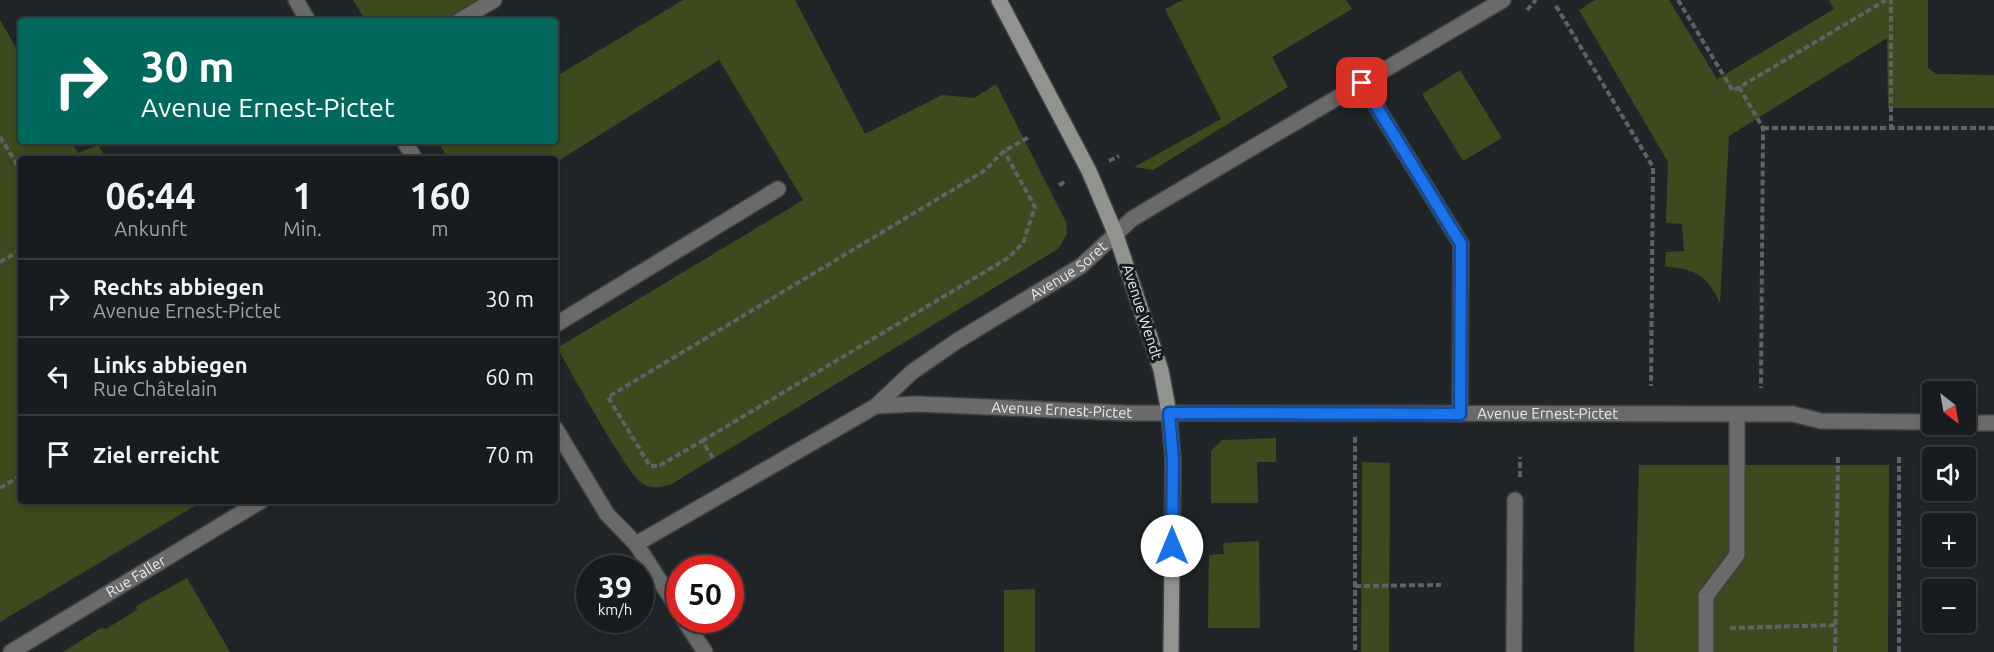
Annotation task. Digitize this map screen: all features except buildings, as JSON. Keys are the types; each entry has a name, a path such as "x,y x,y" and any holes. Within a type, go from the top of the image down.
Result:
{"main road":[{"name":"Avenue Wendt","path":"999,0 1068,130 1116,235 1161,370 1169,413 1173,460 1171,652"}],"street":[{"path":"296,0 306,18"},
{"path":"464,18 494,0"},
{"name":"Avenue Soret","path":"636,544 876,406 912,372 957,340 1081,266 1132,219 1503,0"},
{"path":"1362,83 1461,244 1460,414"},
{"path":"558,322 778,189"},
{"name":"Avenue Ernest-Pictet","path":"876,406 918,404 1169,413 1793,414 1821,421 1922,422"},
{"path":"1706,652 1706,596 1737,555 1737,415"},
{"path":"1976,423 1994,423"},
{"path":"558,433 607,514 636,544 666,590"},
{"path":"1514,652 1515,500"},
{"name":"Rue Faller","path":"11,652 256,504"},
{"path":"693,633 705,652"}],"path":[{"path":"1678,0 1733,91 1886,0"},
{"path":"1891,0 1891,130"},
{"path":"1556,6 1653,167 1651,386"},
{"path":"1739,87 1763,128 1761,388"},
{"path":"1763,128 1891,130 1994,128"},
{"path":"0,137 18,166"},
{"path":"1004,151 1035,207 1023,243 1008,258 659,466 650,466 608,397 984,171 1004,151 1029,137"},
{"path":"0,262 18,252"},
{"path":"1355,434 1355,652"},
{"path":"702,441 713,458"},
{"path":"1835,652 1838,456"},
{"path":"1899,457 1899,652"},
{"path":"0,488 18,478"},
{"path":"1355,586 1441,585"},
{"path":"1705,628 1835,625"}],"green space":[{"path":"353,0 479,0 449,18 364,18"},
{"path":"683,0 795,0 865,134 942,95 974,98 996,84 1066,222 1067,234 1058,249 670,485 646,486 635,477 625,462 558,347 803,200 719,60 558,161 558,156 446,156 440,144 558,144 558,75"},
{"path":"1183,0 1346,0 1352,9 1272,57 1288,87 1153,170 1134,167 1221,119 1165,9"},
{"path":"1595,0 1669,0 1717,79 1834,9 1829,0 1928,0 1928,68 1936,74 1994,75 1994,108 1888,108 1887,38 1729,136 1720,303 1705,279 1693,272 1665,266 1666,252 1684,251 1682,224 1666,223 1668,162 1579,10"},
{"path":"0,20 18,51 18,144 73,144 78,153 98,145 105,156 18,156 18,504 198,504 0,622"},
{"path":"1460,70 1502,138 1463,161 1422,94"},
{"path":"1276,438 1276,462 1257,462 1258,503 1211,503 1211,451 1222,440"},
{"path":"1362,462 1390,463 1389,652 1361,652"},
{"path":"1639,465 1889,465 1888,652 1634,652"},
{"path":"1259,541 1260,628 1208,628 1209,555 1224,554 1223,543"},
{"path":"187,578 230,652 63,652 101,628 106,629 137,610 136,606"},
{"path":"1035,589 1035,652 1004,652 1004,590"}],"route":[{"path":"1172,546 1173,460 1169,413 1460,414 1461,244 1362,83"}]}
